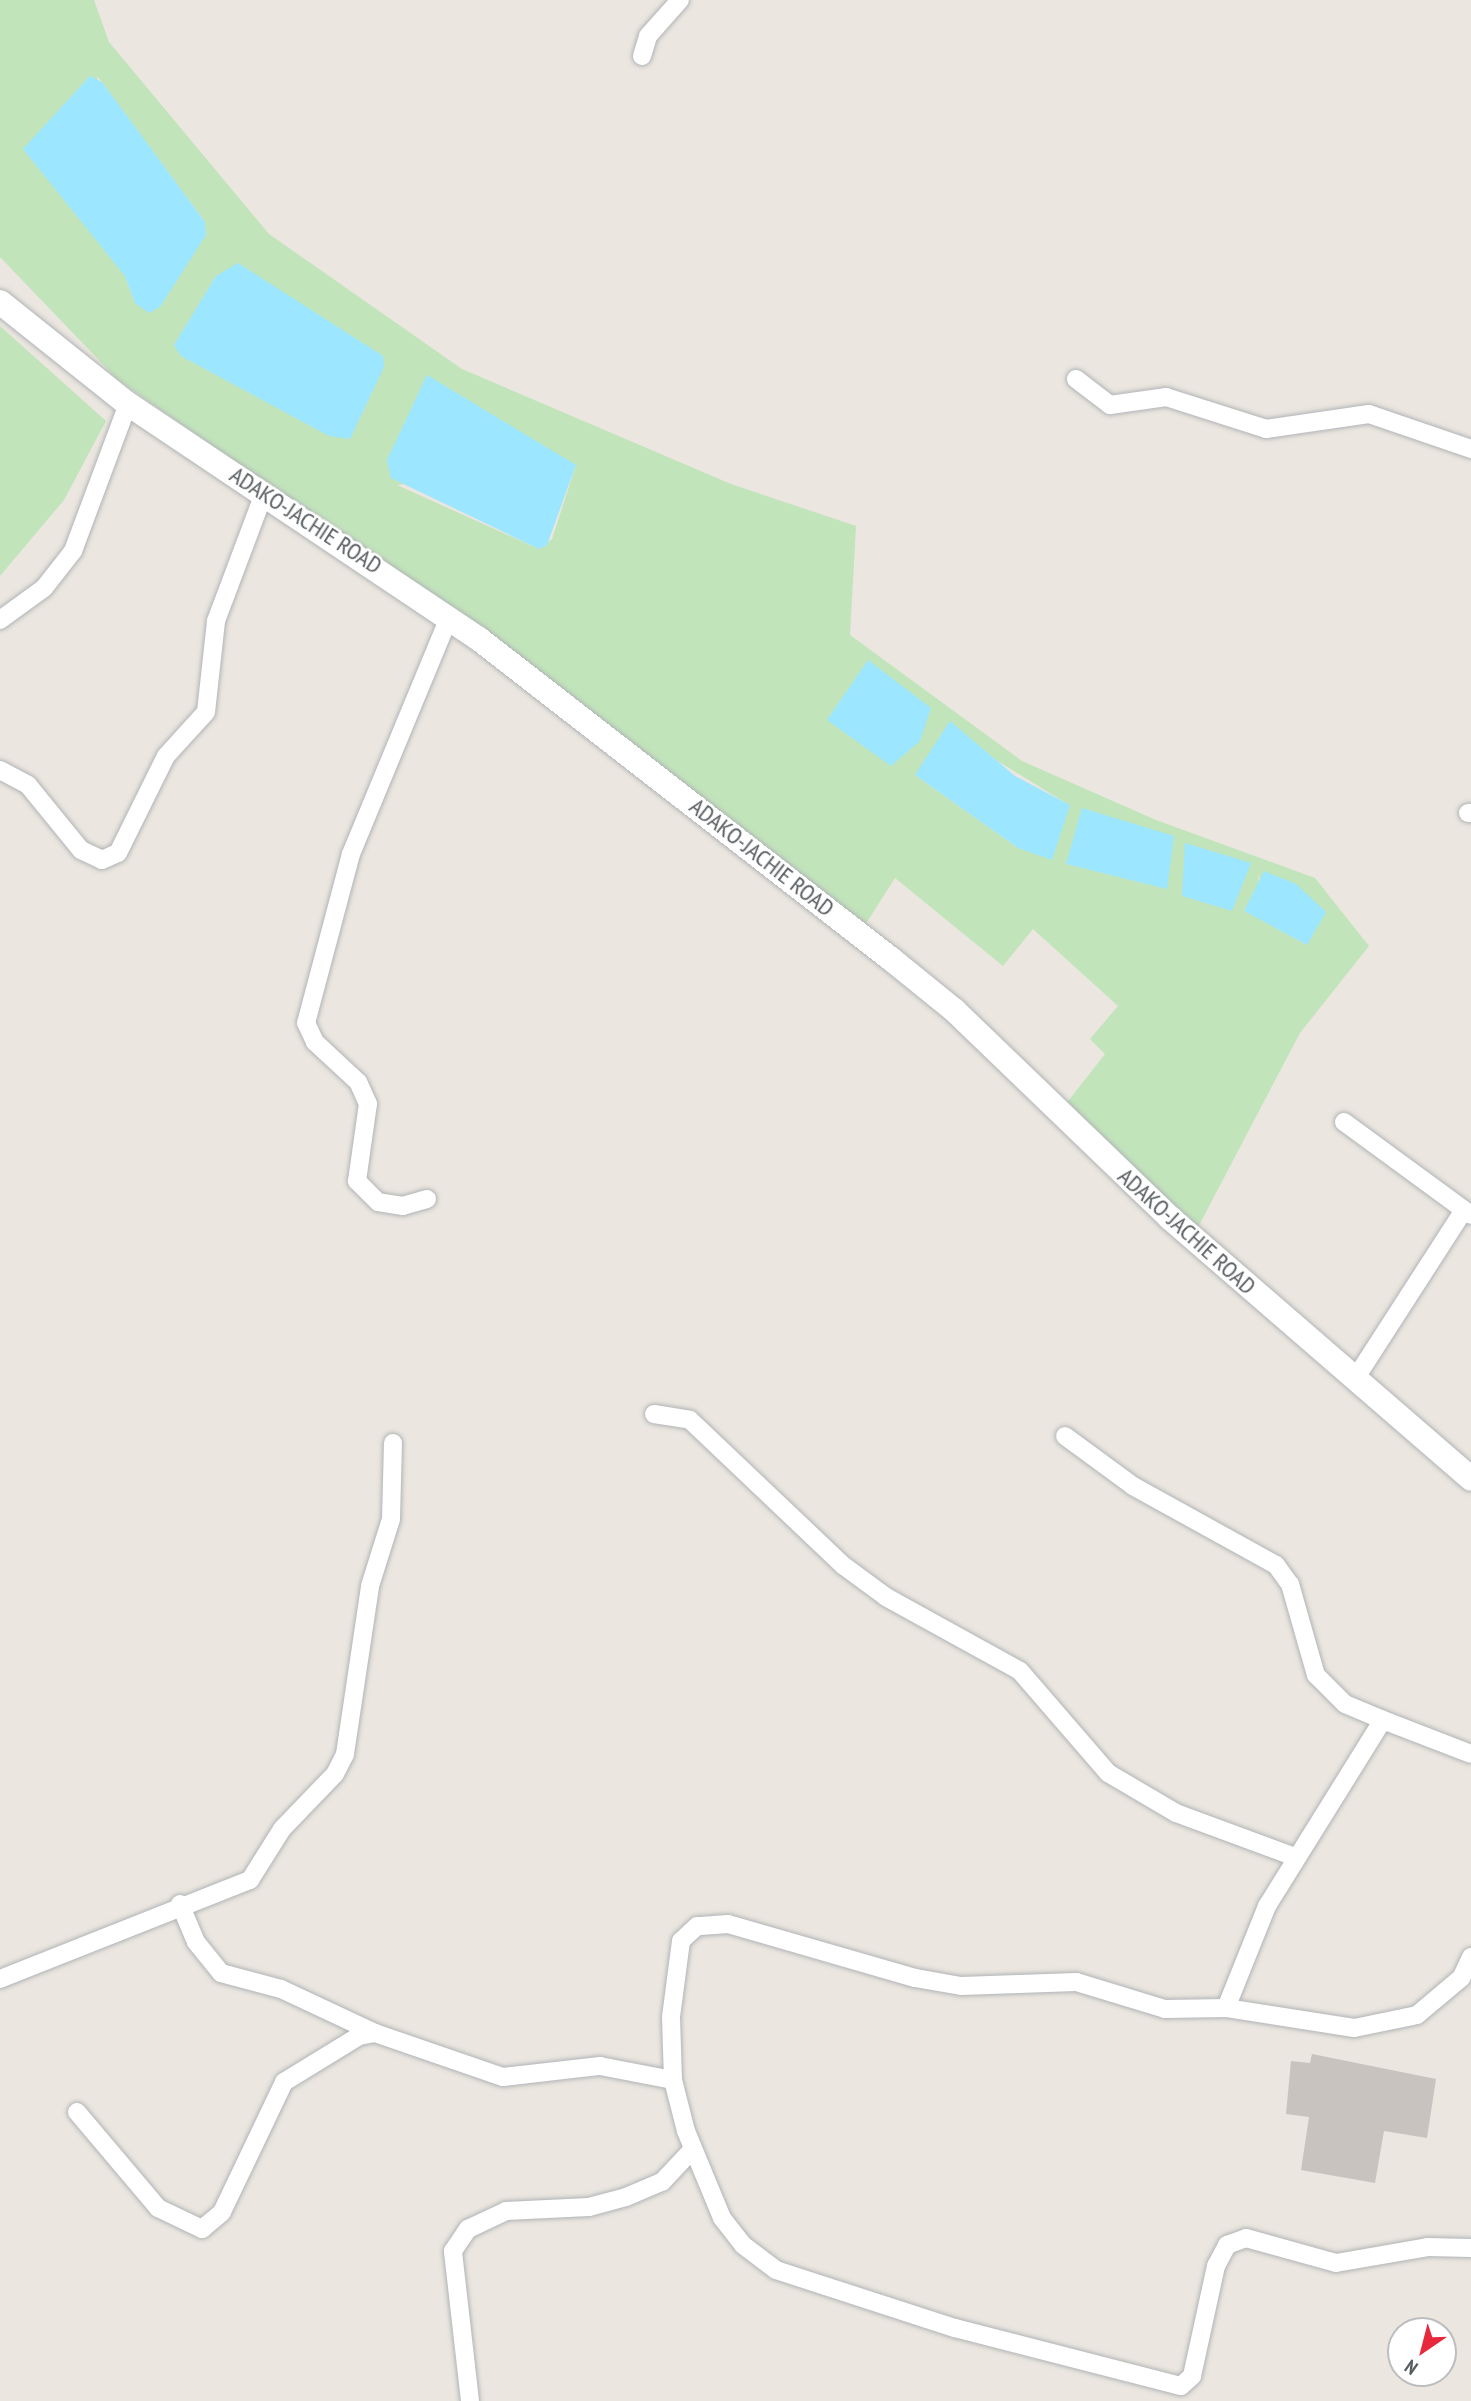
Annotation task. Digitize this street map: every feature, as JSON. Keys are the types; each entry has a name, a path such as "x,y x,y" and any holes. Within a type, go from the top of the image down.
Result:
{"street":[{"path":"642,56 648,36 680,0"},
{"name":"ADAKO-JACHIE ROAD","path":"0,302 128,404 449,617 954,1010 1170,1218 1471,1479"},
{"path":"1076,379 1110,405 1166,397 1266,429 1369,414 1471,449"},
{"path":"0,620 44,588 73,551 128,404"},
{"path":"0,770 28,785 81,850 102,860 118,853 166,756 206,712 219,611 264,494"},
{"path":"427,1199 403,1206 378,1202 357,1181 368,1104 358,1082 315,1042 306,1023 351,854 449,617"},
{"path":"1344,1122 1467,1213 1355,1379"},
{"path":"654,1414 691,1420 844,1566 886,1597 1020,1671 1108,1773 1175,1813 1295,1857"},
{"path":"1065,1436 1144,1493 1276,1565 1290,1584 1315,1675 1345,1704 1471,1755"},
{"path":"0,1979 180,1904 220,1896 250,1880 345,1754 357,1645 391,1519 393,1443"},
{"path":"1226,2008 1295,1857 1383,1720"},
{"path":"180,1904 195,1942 221,1973 281,1989 375,2033 503,2077 600,2066 673,2080"},
{"path":"1471,1957 1461,1978 1417,2015 1379,2026 1325,2026 1226,2008 1166,2009 1076,1982 927,1980 728,1924 697,1926 681,1941 671,2017 673,2080 693,2149 722,2218 743,2245 776,2270 955,2328 1167,2385 1181,2386 1192,2376 1216,2266 1227,2245 1246,2238 1336,2263 1428,2248 1471,2248"},
{"path":"77,2112 158,2208 202,2229 222,2212 294,2071 375,2033"},
{"path":"470,2401 453,2251 468,2229 506,2211 589,2207 626,2197 662,2182 693,2149"}],"green space":[{"path":"0,0 94,0 109,42 269,234 462,369 731,484 856,526 850,635 1022,761 1156,820 1315,878 1369,946 1300,1033 1196,1231 1065,1105 1105,1054 1090,1039 1118,1006 1033,929 1003,966 895,878 865,925 602,721 117,379 0,257","holes":["97,76 205,222 135,303 125,276","576,465 552,539 539,549 397,485","988,755 1069,805 1018,848 915,775","1257,874 1307,945 1278,929"]},
{"path":"0,326 106,421 64,500 0,576"}],"water":[{"path":"90,76 102,82 205,222 206,235 160,307 149,313 135,303 125,276 23,149"},
{"path":"238,263 383,356 384,367 350,439 329,436 181,356 174,345 216,276"},
{"path":"427,375 576,465 547,545 539,549 391,478 387,460"},
{"path":"868,660 931,708 920,741 891,766 827,720"},
{"path":"950,721 1015,776 1070,805 1052,860 1018,848 915,775"},
{"path":"1082,808 1174,836 1167,889 1066,864"},
{"path":"1185,843 1251,863 1232,911 1182,896"},
{"path":"1264,871 1296,884 1326,912 1307,945 1244,911"}],"building":[{"path":"1312,2054 1436,2079 1427,2138 1384,2131 1375,2183 1301,2170 1309,2117 1286,2114 1291,2061 1310,2063"}]}
